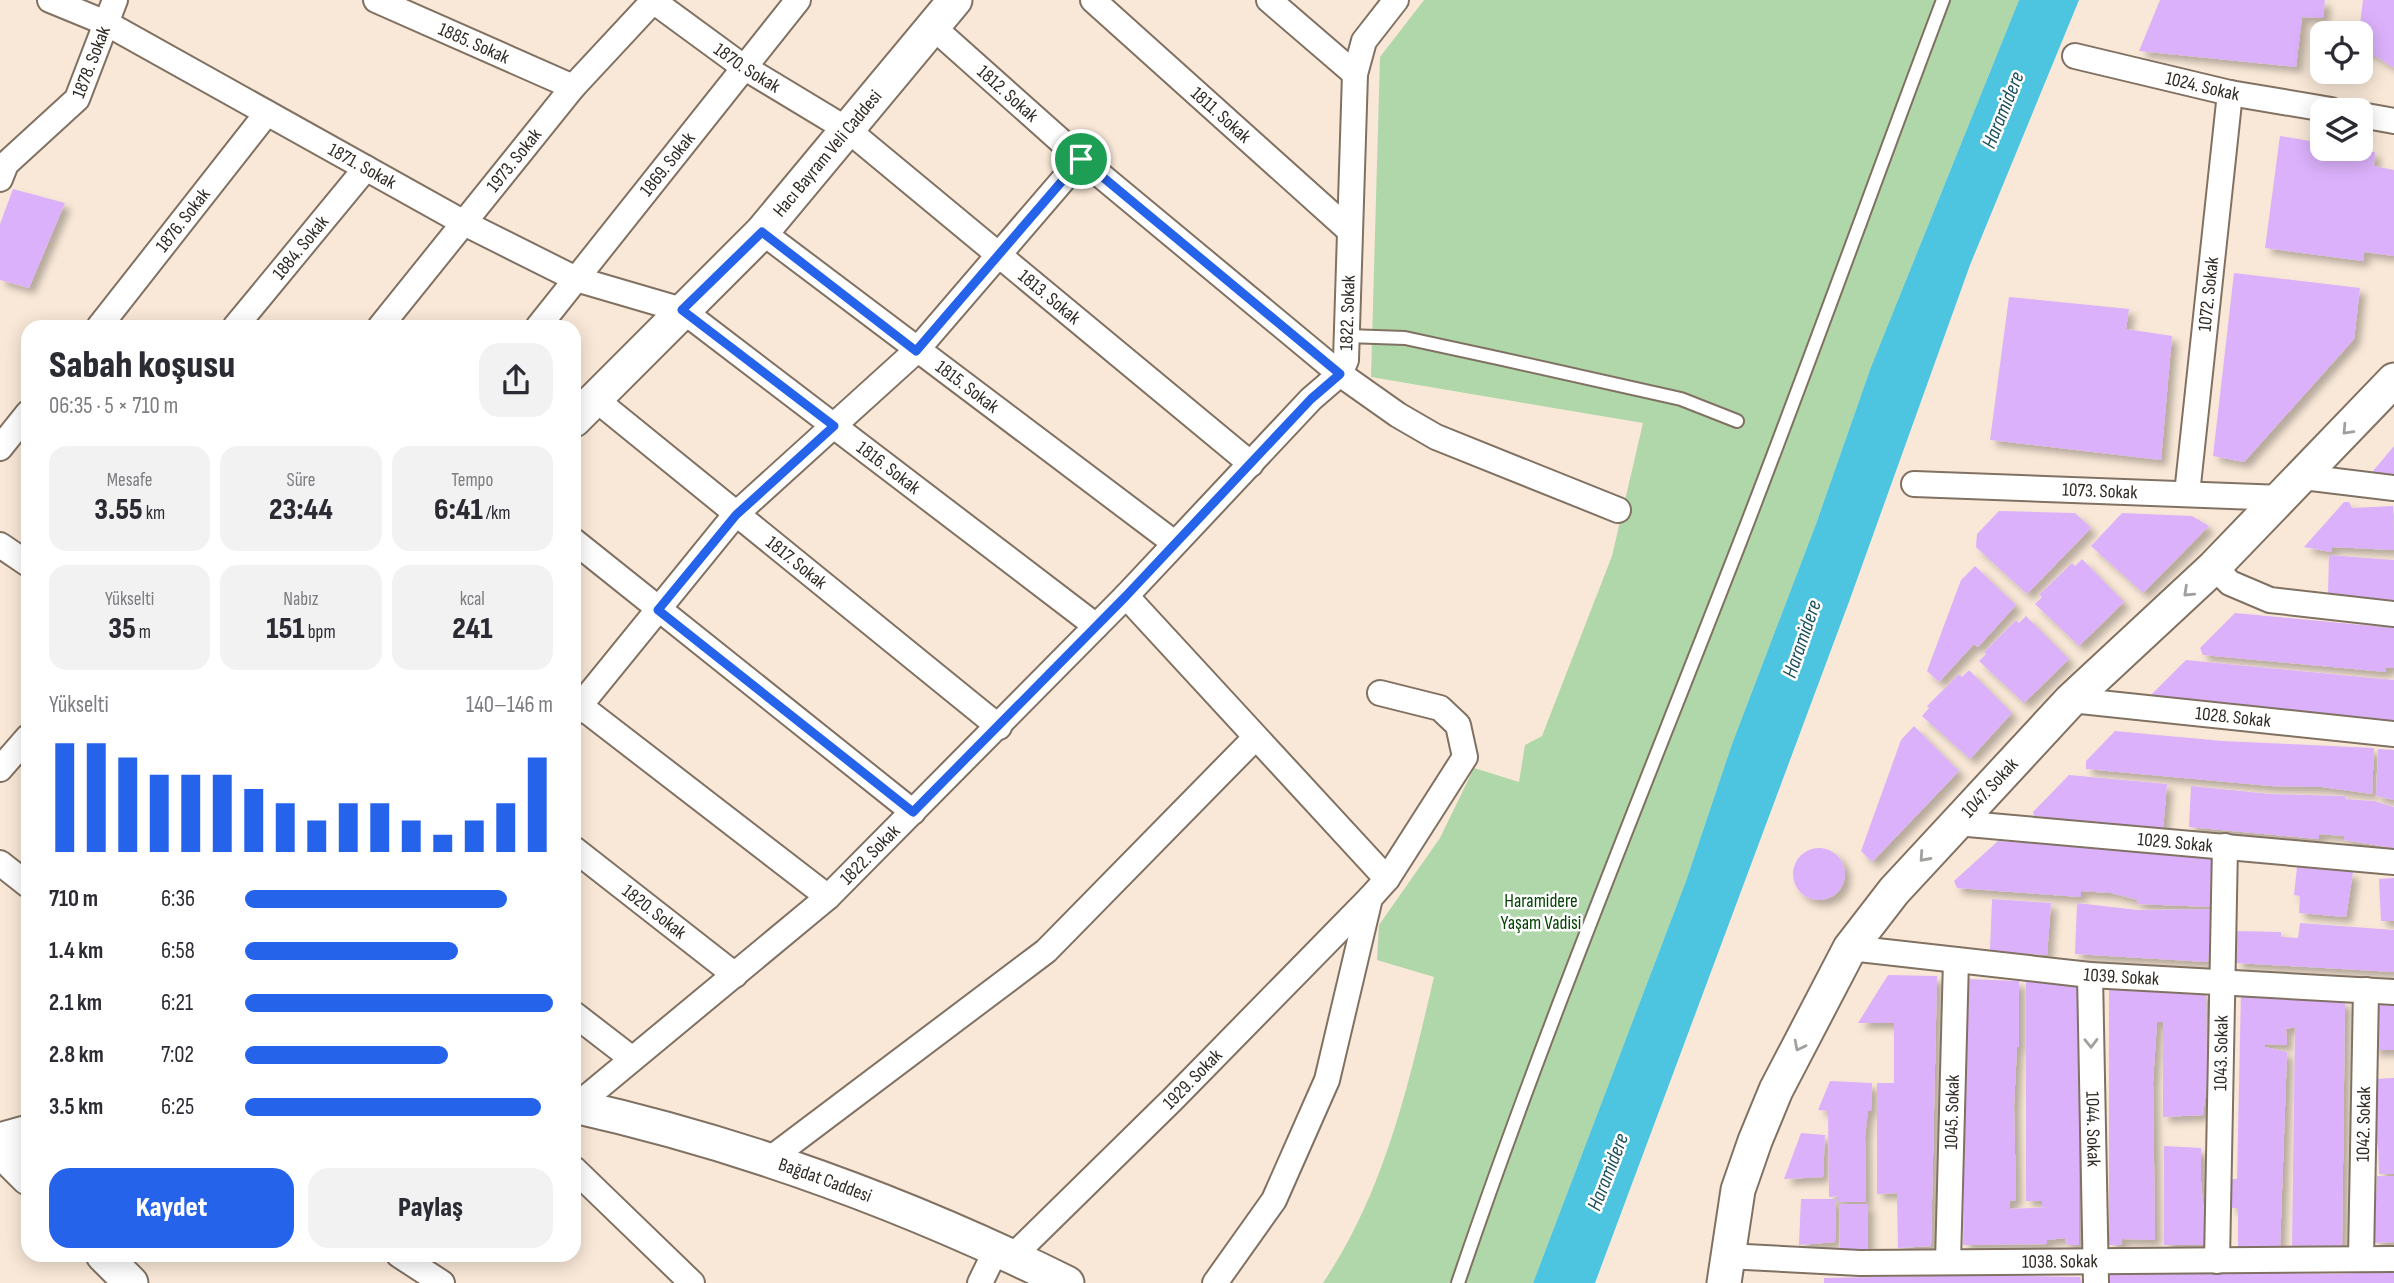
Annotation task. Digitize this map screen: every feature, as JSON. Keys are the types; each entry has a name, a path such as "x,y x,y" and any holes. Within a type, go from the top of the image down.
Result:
{"main road":[{"name":"Hacı Bayram Veli Caddesi","path":"584,409 762,232 955,0"},
{"name":"1047. Sokak","path":"1725,1269 1738,1190 1755,1141 1776,1090 1850,948 1894,891 2071,700 2214,567 2293,488 2394,380"},
{"name":"Bağdat Caddesi","path":"581,1108 771,1160 1004,1253 1066,1283"},
{"path":"21,1134 0,1141 21,1171"},
{"path":"110,1262 131,1283"}],"street":[{"name":"1871. Sokak","path":"50,0 110,11 267,113 466,224 576,279 682,310"},
{"name":"1885. Sokak","path":"376,0 573,87"},
{"name":"1973. Sokak","path":"386,320 466,224 573,87 653,0"},
{"name":"1870. Sokak","path":"653,0 742,66 848,130"},
{"name":"1869. Sokak","path":"544,320 742,66 798,0"},
{"name":"1811. Sokak","path":"1094,0 1349,230"},
{"path":"1269,0 1355,74"},
{"name":"1822. Sokak","path":"581,1101 828,897 999,727 1311,399 1340,374 1346,360 1349,230 1356,135 1355,74 1364,41 1396,0"},
{"name":"1878. Sokak","path":"0,179 6,164 77,99 110,11"},
{"name":"1812. Sokak","path":"933,27 1081,159 1340,374 1398,415 1436,437 1618,510"},
{"name":"1024. Sokak","path":"2075,56 2230,93 2310,106"},
{"name":"1072. Sokak","path":"2187,494 2230,93"},
{"name":"1876. Sokak","path":"104,320 267,113"},
{"path":"2373,117 2394,121"},
{"name":"1813. Sokak","path":"848,130 1251,464"},
{"path":"581,700 736,515 916,351 1081,159"},
{"name":"1884. Sokak","path":"241,320 366,168"},
{"name":"1815. Sokak","path":"762,232 916,351 1173,542"},
{"name":"1816. Sokak","path":"682,310 1096,626"},
{"name":"1817. Sokak","path":"584,409 736,515 999,727"},
{"path":"0,447 21,422"},
{"name":"1073. Sokak","path":"1914,484 2187,494 2293,488 2394,488"},
{"path":"0,545 21,559"},
{"path":"581,547 913,812"},
{"path":"2214,567 2230,583 2270,600 2394,614"},
{"path":"1126,596 1387,879"},
{"name":"1929. Sokak","path":"980,1283 1004,1253 1173,1099 1387,879 1465,757 1458,725 1440,708 1380,694"},
{"name":"1028. Sokak","path":"2071,700 2394,734"},
{"path":"581,710 828,897"},
{"path":"771,1160 1046,951 1255,738"},
{"path":"0,769 21,745"},
{"name":"1029. Sokak","path":"1956,823 2394,862"},
{"name":"1043. Sokak","path":"2217,1261 2225,846"},
{"name":"1820. Sokak","path":"581,854 735,975"},
{"path":"0,863 21,880"},
{"path":"1215,1283 1274,1200 1327,1080 1370,898"},
{"name":"1039. Sokak","path":"1850,948 2090,975 2394,992"},
{"name":"1045. Sokak","path":"1948,1262 1956,960"},
{"name":"1044. Sokak","path":"2090,975 2096,1272"},
{"name":"1042. Sokak","path":"2361,1259 2366,990"},
{"path":"581,1019 631,1058"},
{"path":"581,1176 692,1283"},
{"name":"1038. Sokak","path":"1725,1269 1948,1262 2096,1272 2217,1261 2394,1259"},
{"path":"407,1262 428,1279"}],"lane":[{"path":"1458,1283 1513,1122 1606,876 1740,541 1943,0"},
{"path":"1347,336 1405,338 1502,359 1681,399 1737,421"}],"green space":[{"name":"Haramidere Yaşam Vadisi","path":"1424,0 2019,0 1871,367 1816,524 1732,744 1686,881 1533,1283 1323,1283 1345,1248 1379,1174 1415,1057 1434,977 1377,960 1379,925 1440,838 1474,768 1519,782 1525,745 1542,736 1612,556 1643,423 1371,377 1380,57"}],"water":[{"name":"Haramidere","path":"2019,0 2079,0 1970,265 1850,599 1595,1283 1533,1283 1686,881 1732,744 1816,524 1871,367"}],"building":[{"path":"2160,0 2325,0 2323,18 2302,17 2296,67 2139,51"},
{"path":"2363,0 2394,0 2394,68 2373,55 2373,21 2360,21"},
{"path":"2280,136 2310,141 2310,161 2373,161 2375,152 2374,166 2394,170 2394,256 2364,252 2363,261 2265,248"},
{"path":"13,189 65,203 29,288 0,280 0,224"},
{"path":"2234,273 2360,288 2354,339 2244,462 2213,456"},
{"path":"2009,297 2129,309 2126,329 2172,336 2161,460 1990,440"},
{"path":"2394,446 2394,478 2375,476 2373,471"},
{"path":"2344,502 2349,502 2352,508 2393,506 2394,550 2332,547 2331,552 2304,547"},
{"path":"1999,511 2075,513 2091,528 2027,594 1976,547 1977,534"},
{"path":"2122,513 2192,516 2209,526 2143,593 2091,546"},
{"path":"2329,555 2394,560 2394,601 2328,594"},
{"path":"2082,559 2124,602 2079,646 2035,604 2042,597 2039,595 2072,563 2075,566"},
{"path":"1975,566 2016,605 1978,647 1974,644 1939,682 1927,671 1961,580"},
{"path":"2235,613 2394,628 2394,668 2386,667 2386,672 2203,655 2200,648"},
{"path":"2026,616 2069,659 2024,703 1979,661 1986,654 1984,652 2016,620 2019,623"},
{"path":"2186,660 2394,680 2394,724 2155,706 2151,695"},
{"path":"1969,670 2012,713 1970,759 1922,716 1929,708 1927,706 1959,674 1962,677"},
{"path":"1914,726 1959,771 1872,862 1861,851 1901,740"},
{"path":"2115,731 2222,741 2374,748 2372,794 2322,787 2271,786 2086,769 2086,761"},
{"path":"2378,749 2394,750 2394,800 2376,796"},
{"path":"2069,775 2167,784 2163,829 2034,816 2033,812"},
{"path":"2191,786 2270,794 2345,796 2345,799 2374,801 2394,807 2394,848 2344,840 2344,836 2319,834 2319,839 2189,827"},
{"path":"1998,841 2214,859 2213,907 2137,904 2138,900 2111,893 2081,891 2081,897 1957,888 1954,881"},
{"path":"1819,848 1829,850 1837,856 1843,864 1843,884 1837,892 1829,898 1819,900 1809,898 1801,892 1795,884 1793,874 1795,864 1801,856 1809,850"},
{"path":"2297,867 2353,872 2346,917 2299,913 2300,896 2294,895"},
{"path":"2394,878 2394,921 2381,921 2379,879"},
{"path":"1992,899 2051,903 2047,955 1990,951"},
{"path":"2077,903 2138,910 2212,909 2208,962 2075,954"},
{"path":"2300,923 2394,930 2394,972 2236,963 2237,931 2281,932 2281,937 2298,938"},
{"path":"1888,975 1937,976 1931,1246 1898,1248 1897,1193 1877,1194 1877,1083 1894,1083 1894,1023 1858,1023"},
{"path":"1967,979 2019,981 2019,1047 2014,1106 2016,1200 2010,1201 2009,1209 2053,1207 2042,1207 2042,1201 2026,1201 2026,979 2079,983 2079,1245 2067,1245 2065,1238 2047,1240 2047,1244 1963,1245"},
{"path":"2109,987 2206,991 2207,1083 2203,1115 2163,1117 2163,1022 2157,1022 2153,1083 2155,1240 2122,1239 2121,1245 2109,1245"},
{"path":"2241,993 2345,1001 2342,1246 2292,1246 2295,1027 2286,1029 2287,1045 2265,1044 2265,1047 2287,1052 2280,1247 2238,1248 2238,1208 2231,1208 2232,1179 2237,1179"},
{"path":"2373,1003 2394,1003 2394,1050 2373,1050"},
{"path":"2394,1078 2394,1174 2379,1174 2378,1144 2374,1144 2375,1079"},
{"path":"1830,1081 1872,1083 1871,1111 1868,1111 1865,1136 1866,1202 1838,1202 1838,1196 1829,1197 1828,1111 1818,1110"},
{"path":"1801,1133 1825,1135 1823,1177 1784,1179"},
{"path":"2164,1146 2201,1148 2207,1245 2164,1245"},
{"path":"2377,1176 2394,1176 2394,1242 2374,1243"},
{"path":"1801,1199 1836,1199 1835,1242 1799,1245"},
{"path":"1839,1204 1868,1204 1868,1249 1840,1249"},
{"path":"2394,1271 2394,1283 2109,1283 2108,1272 2338,1274"},
{"path":"1983,1275 2080,1277 2081,1283 1824,1283 1824,1278"}],"route":[{"path":"1081,159 1340,374 1311,399 1173,542 1126,596 913,812 658,610 736,515 834,426 682,310 762,232 916,351 1081,159"}]}
